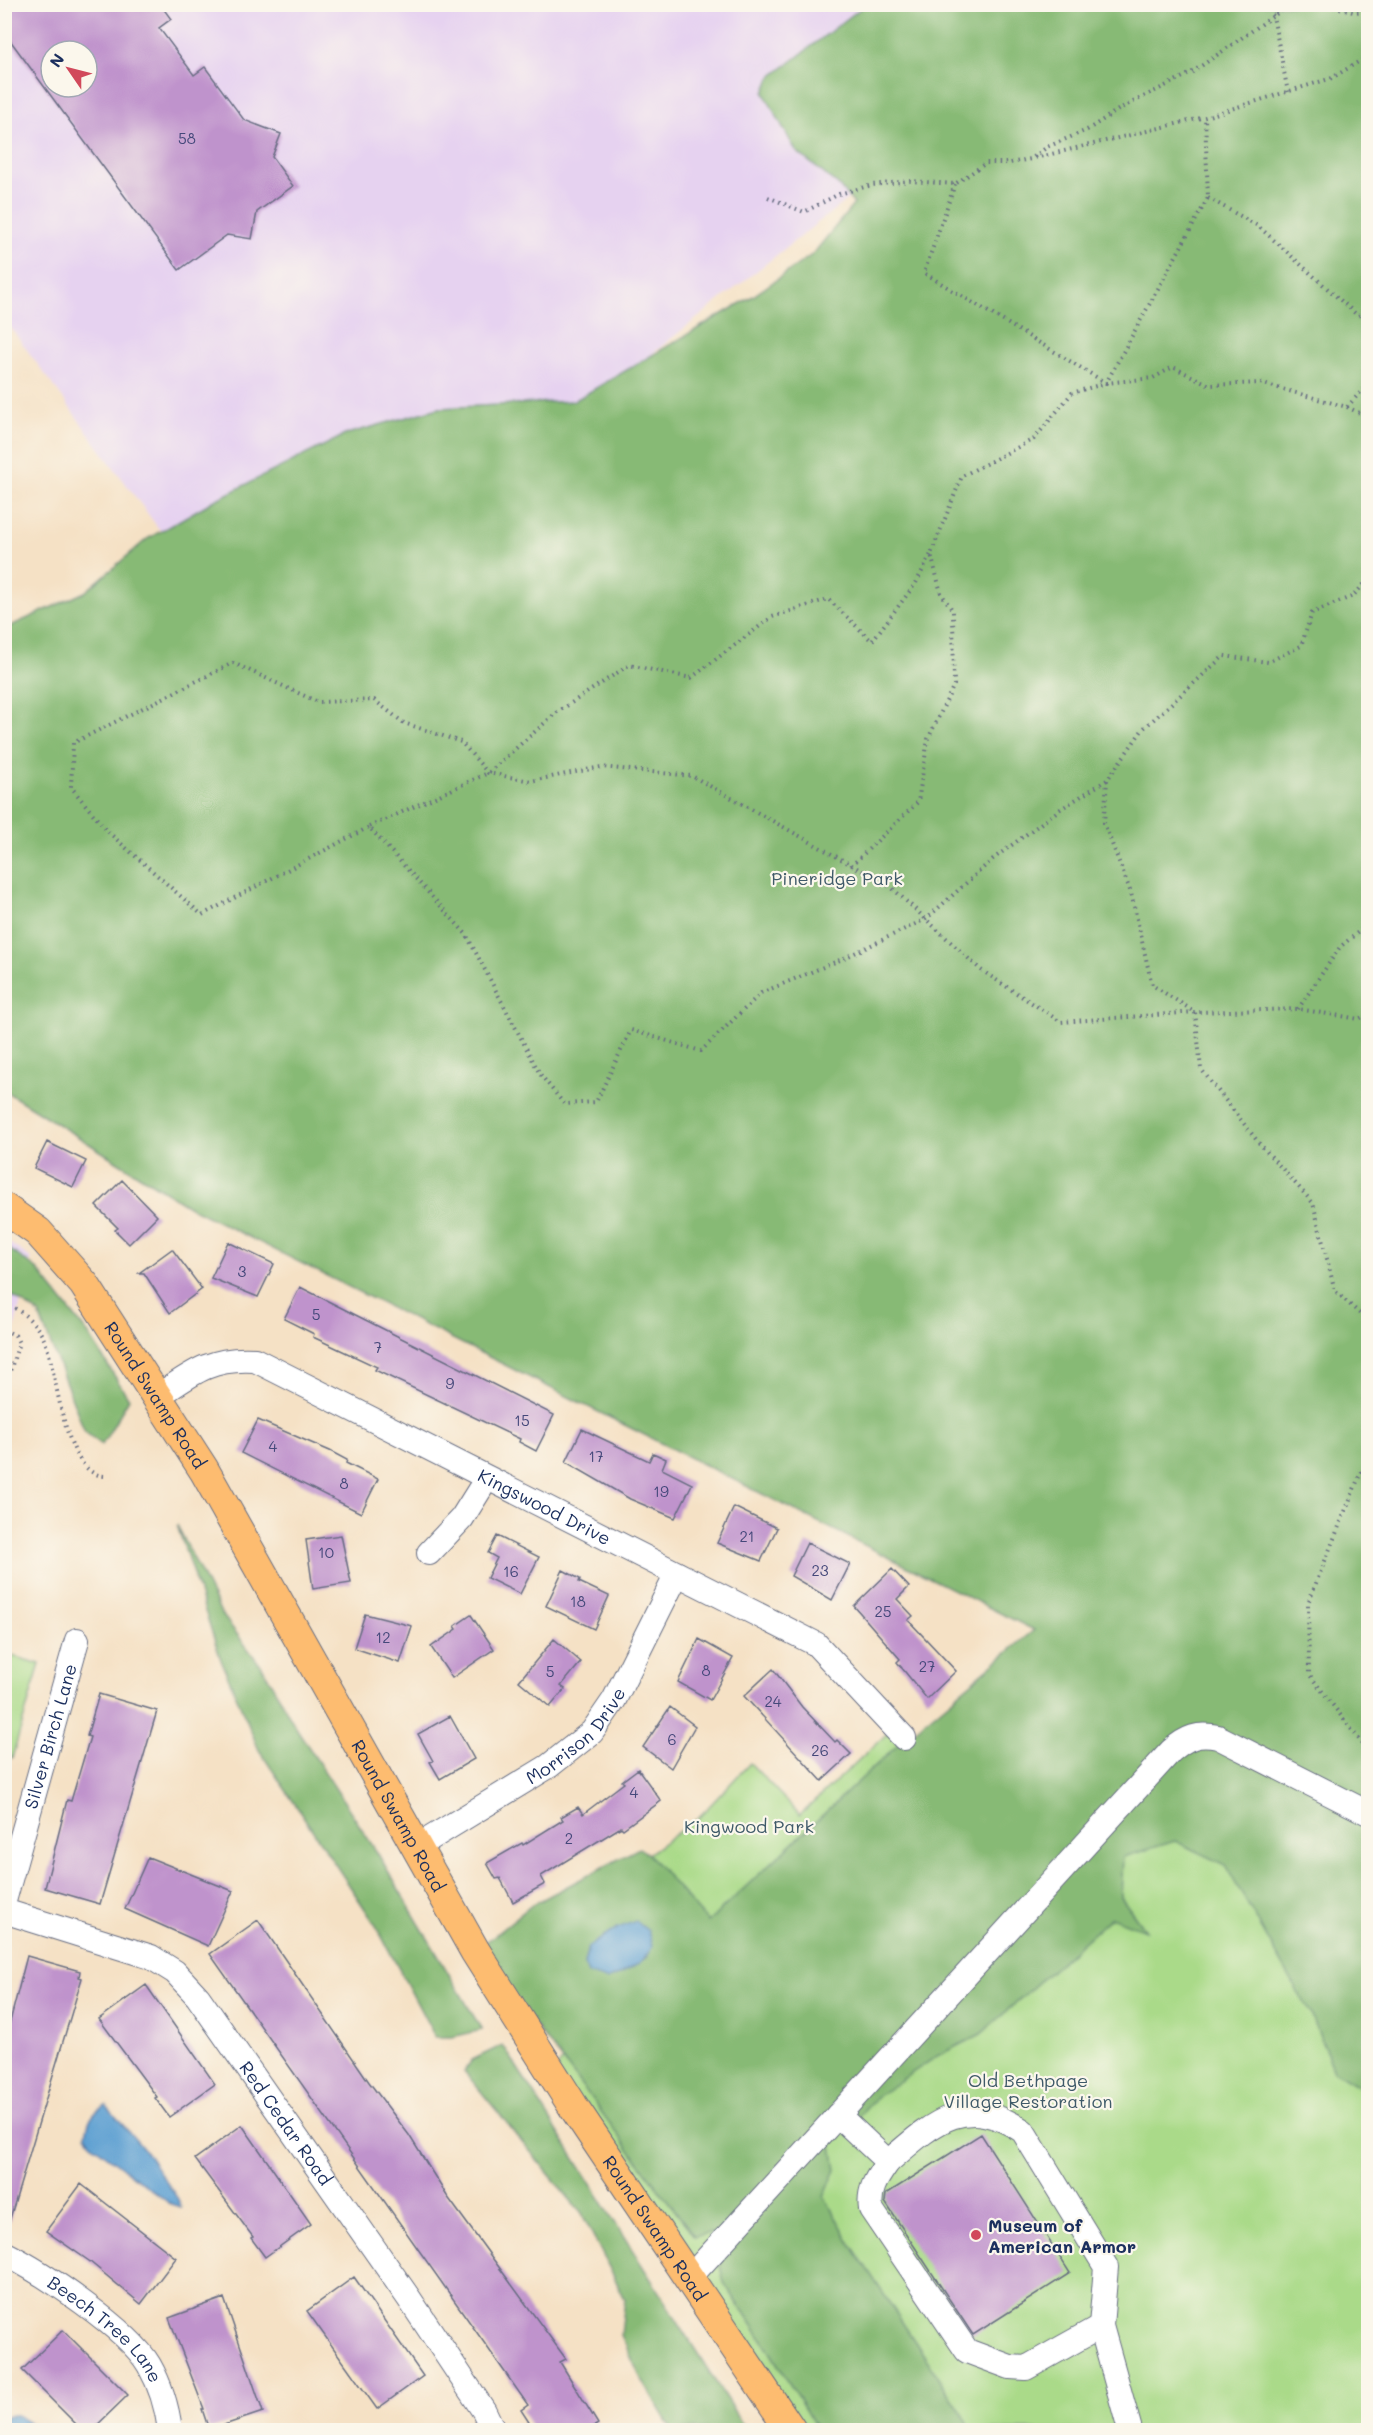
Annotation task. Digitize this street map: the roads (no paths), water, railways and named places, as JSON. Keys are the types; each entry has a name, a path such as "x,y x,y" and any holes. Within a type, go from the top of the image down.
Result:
{"main road":[{"name":"Round Swamp Road","path":"4,1208 38,1232 84,1284 157,1397 204,1470 481,1960 573,2106 791,2430"}],"street":[{"name":"Kingswood Drive","path":"157,1397 206,1365 231,1358 255,1360 816,1644 904,1738"},
{"path":"429,1553 462,1518 488,1478"},
{"name":"Morrison Drive","path":"418,1846 549,1766 592,1732 614,1700 677,1574"},
{"name":"Silver Birch Lane","path":"4,1901 77,1640"},
{"path":"690,2277 1171,1750 1185,1739 1203,1734 1218,1737 1368,1814"},
{"name":"Red Cedar Road","path":"4,1911 151,1957 175,1972 198,1997 408,2297 484,2412 493,2430"},
{"path":"1101,2326 1026,2368 982,2358 967,2351 958,2341 871,2209 870,2197 873,2183 888,2162 924,2131 950,2117 977,2111 1002,2117 1023,2131 1106,2267 1101,2326 1130,2430"},
{"path":"838,2115 888,2162"},
{"name":"Beech Tree Lane","path":"4,2253 35,2268 132,2342 149,2365 165,2401 170,2430"}],"water":[{"path":"636,1921 648,1931 652,1947 644,1959 627,1971 606,1980 588,1974 584,1964 588,1947 618,1928"},
{"path":"106,2105 146,2152 181,2207 169,2203 93,2145 86,2135 88,2125 94,2113"},
{"path":"16,2415 35,2426 37,2430 5,2430 5,2416"}],"place":[{"name":"Museum of American Armor","path":"976,2235"}],"park label":[{"name":"Pineridge Park","path":"837,878"},
{"name":"Kingwood Park","path":"749,1826"},
{"name":"Old Bethpage Village Restoration","path":"1028,2090"}]}
